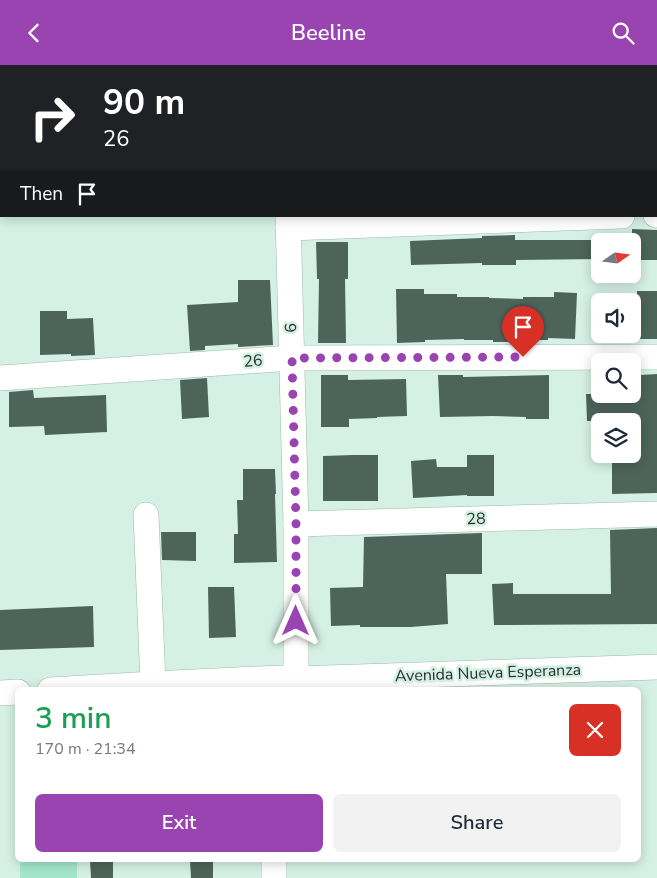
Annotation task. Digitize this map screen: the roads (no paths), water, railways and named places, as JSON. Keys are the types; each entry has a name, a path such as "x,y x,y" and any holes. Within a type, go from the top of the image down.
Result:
{"street":[{"path":"288,222 566,217"},
{"name":"6","path":"285,682 296,524 288,222"},
{"name":"26","path":"0,378 292,358 657,357"},
{"name":"28","path":"296,524 657,513"},
{"path":"146,515 153,684"},
{"name":"Avenida Nueva Esperanza","path":"102,687 153,684 285,682 657,667"},
{"path":"0,693 15,692"},
{"path":"274,862 274,878"}]}
